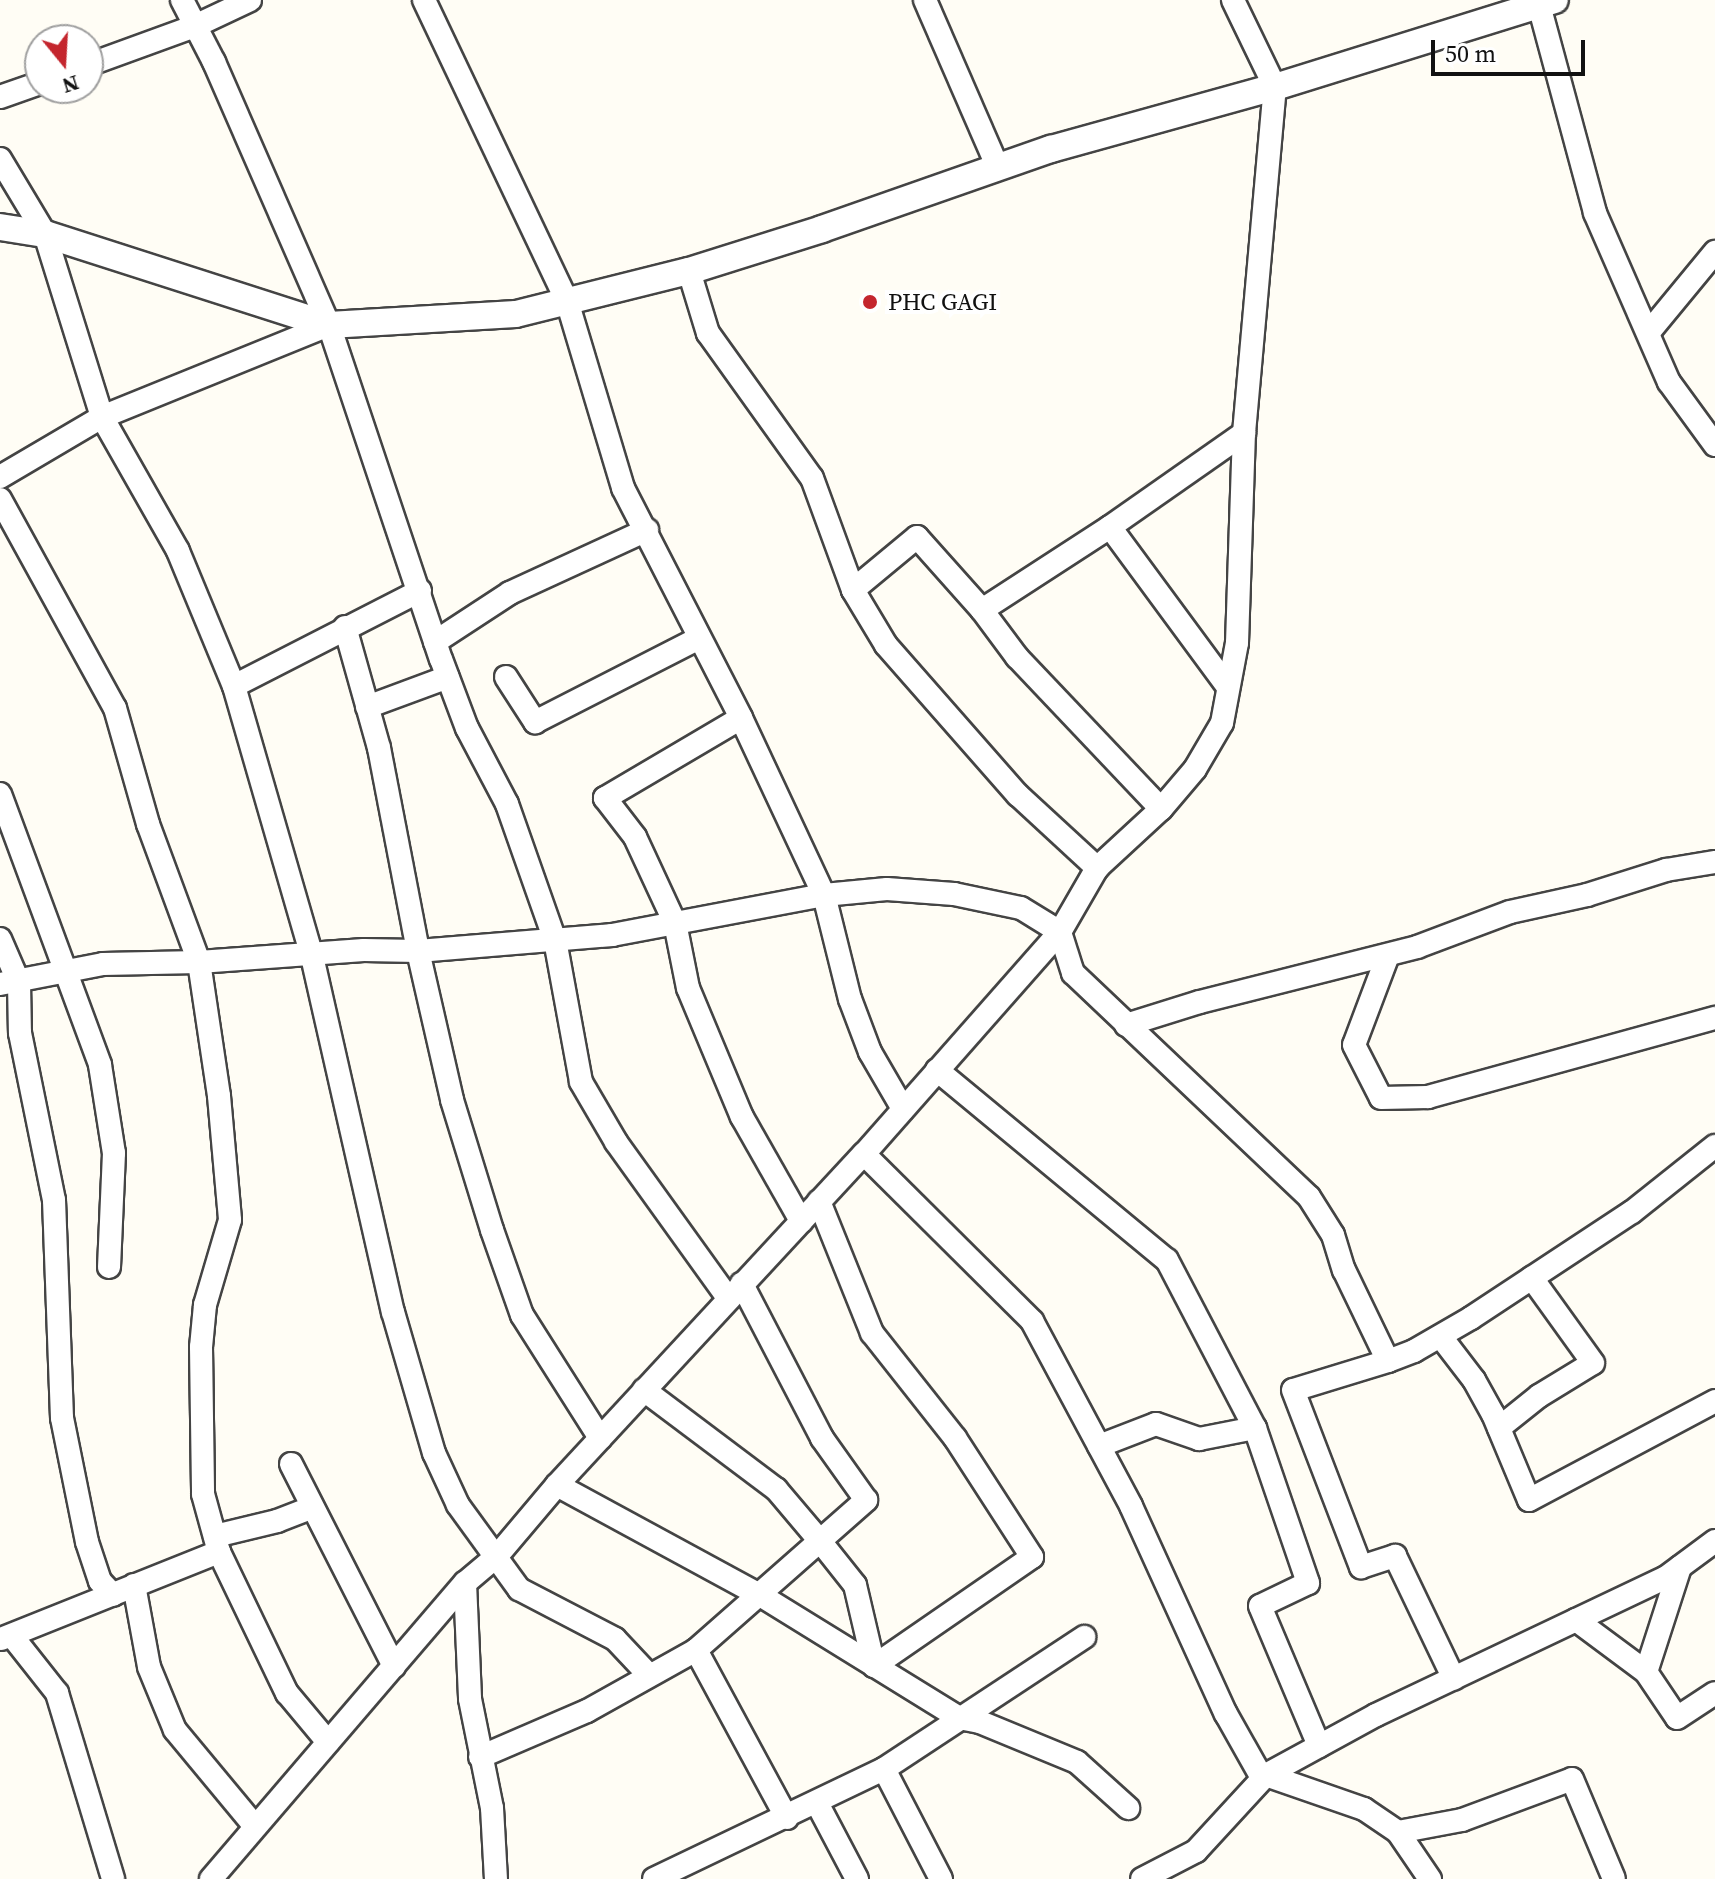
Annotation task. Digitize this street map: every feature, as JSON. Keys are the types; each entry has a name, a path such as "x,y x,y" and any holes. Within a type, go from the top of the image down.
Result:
{"street":[{"path":"182,0 329,325 391,520 420,591 448,677 467,728 507,804 555,940 581,1082 616,1142 736,1291 822,1438 866,1500 696,1650 648,1674 587,1711 480,1757"},
{"path":"104,59 195,26 250,0"},
{"path":"424,0 567,301 623,488 741,718 824,895 850,999 870,1052 903,1109"},
{"path":"925,0 998,168"},
{"path":"211,1879 254,1825 465,1583 497,1556 557,1485 864,1154 1060,932 1097,868 1161,809 1195,769 1222,723 1237,643 1244,433 1275,87 1233,0"},
{"path":"0,477 102,417 329,325 483,317 567,301 689,271 822,229 1051,149 1275,87 1547,3 1595,213 1669,382 1715,445"},
{"path":"0,97 24,89"},
{"path":"0,159 45,234 102,417 178,551 234,686 311,952 393,1312 434,1453 458,1505 519,1589 615,1639 648,1674"},
{"path":"0,227 45,234 329,325"},
{"path":"1649,332 1715,252"},
{"path":"689,271 708,333 812,478 853,590 886,645 997,772 1097,868"},
{"path":"982,610 1110,527 1244,433"},
{"path":"0,499 115,708 148,824 199,962 219,1096 230,1220 205,1305 201,1347 200,1461 203,1494 217,1544 287,1693 328,1742"},
{"path":"1110,527 1228,687"},
{"path":"435,642 510,593 647,530"},
{"path":"853,590 917,537 982,610 1017,657 1161,809"},
{"path":"234,686 420,591"},
{"path":"345,627 379,748 418,951 452,1100 522,1315 600,1438"},
{"path":"506,677 535,722 699,638"},
{"path":"367,707 448,677"},
{"path":"741,718 605,798 635,837 675,923 688,988 742,1117 801,1221"},
{"path":"0,794 68,970 100,1065 114,1153 109,1267"},
{"path":"1126,1025 1200,1002 1388,955 1510,912 1587,895 1666,870 1715,862"},
{"path":"9,984 103,964 199,962 311,952 418,951 612,935 824,895 887,889 954,894 1021,908 1060,932 1073,973 1309,1197 1333,1235 1344,1270 1388,1361"},
{"path":"0,939 54,1200 62,1418 87,1542 100,1581 123,1590 149,1667 175,1730 254,1825"},
{"path":"1388,955 1354,1045 1381,1098 1428,1097 1715,1018"},
{"path":"937,1070 1167,1260 1255,1428 1308,1583 1260,1606 1319,1746"},
{"path":"1454,1679 1395,1556 1361,1567 1293,1390 1388,1361 1441,1337 1632,1212 1715,1146"},
{"path":"864,1154 1032,1321 1131,1506 1226,1714 1264,1777 1364,1809 1398,1832 1430,1879"},
{"path":"819,1201 872,1333 955,1438 1032,1557 874,1666"},
{"path":"1499,1428 1539,1396 1593,1363 1532,1278"},
{"path":"1441,1337 1474,1380 1499,1428 1529,1500 1715,1401"},
{"path":"644,1390 776,1489 820,1541 855,1585 874,1666"},
{"path":"1099,1446 1156,1424 1199,1439 1255,1428"},
{"path":"291,1464 394,1666"},
{"path":"557,1485 760,1595 959,1718 980,1722 1077,1762 1128,1808"},
{"path":"113,1879 57,1693 3,1638 123,1590 217,1544 311,1508"},
{"path":"1142,1879 1196,1851 1264,1777 1376,1715 1665,1578 1715,1541"},
{"path":"1646,1672 1680,1567"},
{"path":"465,1583 470,1699 492,1808 496,1879"},
{"path":"1576,1620 1646,1672 1677,1718 1715,1693"},
{"path":"654,1879 690,1872 884,1769 1084,1637"},
{"path":"696,1650 787,1818"},
{"path":"884,1769 941,1879"},
{"path":"1398,1832 1462,1820 1572,1779 1614,1879"},
{"path":"817,1803 857,1879"}],"place":[{"name":"PHC GAGI","path":"870,302"}]}
